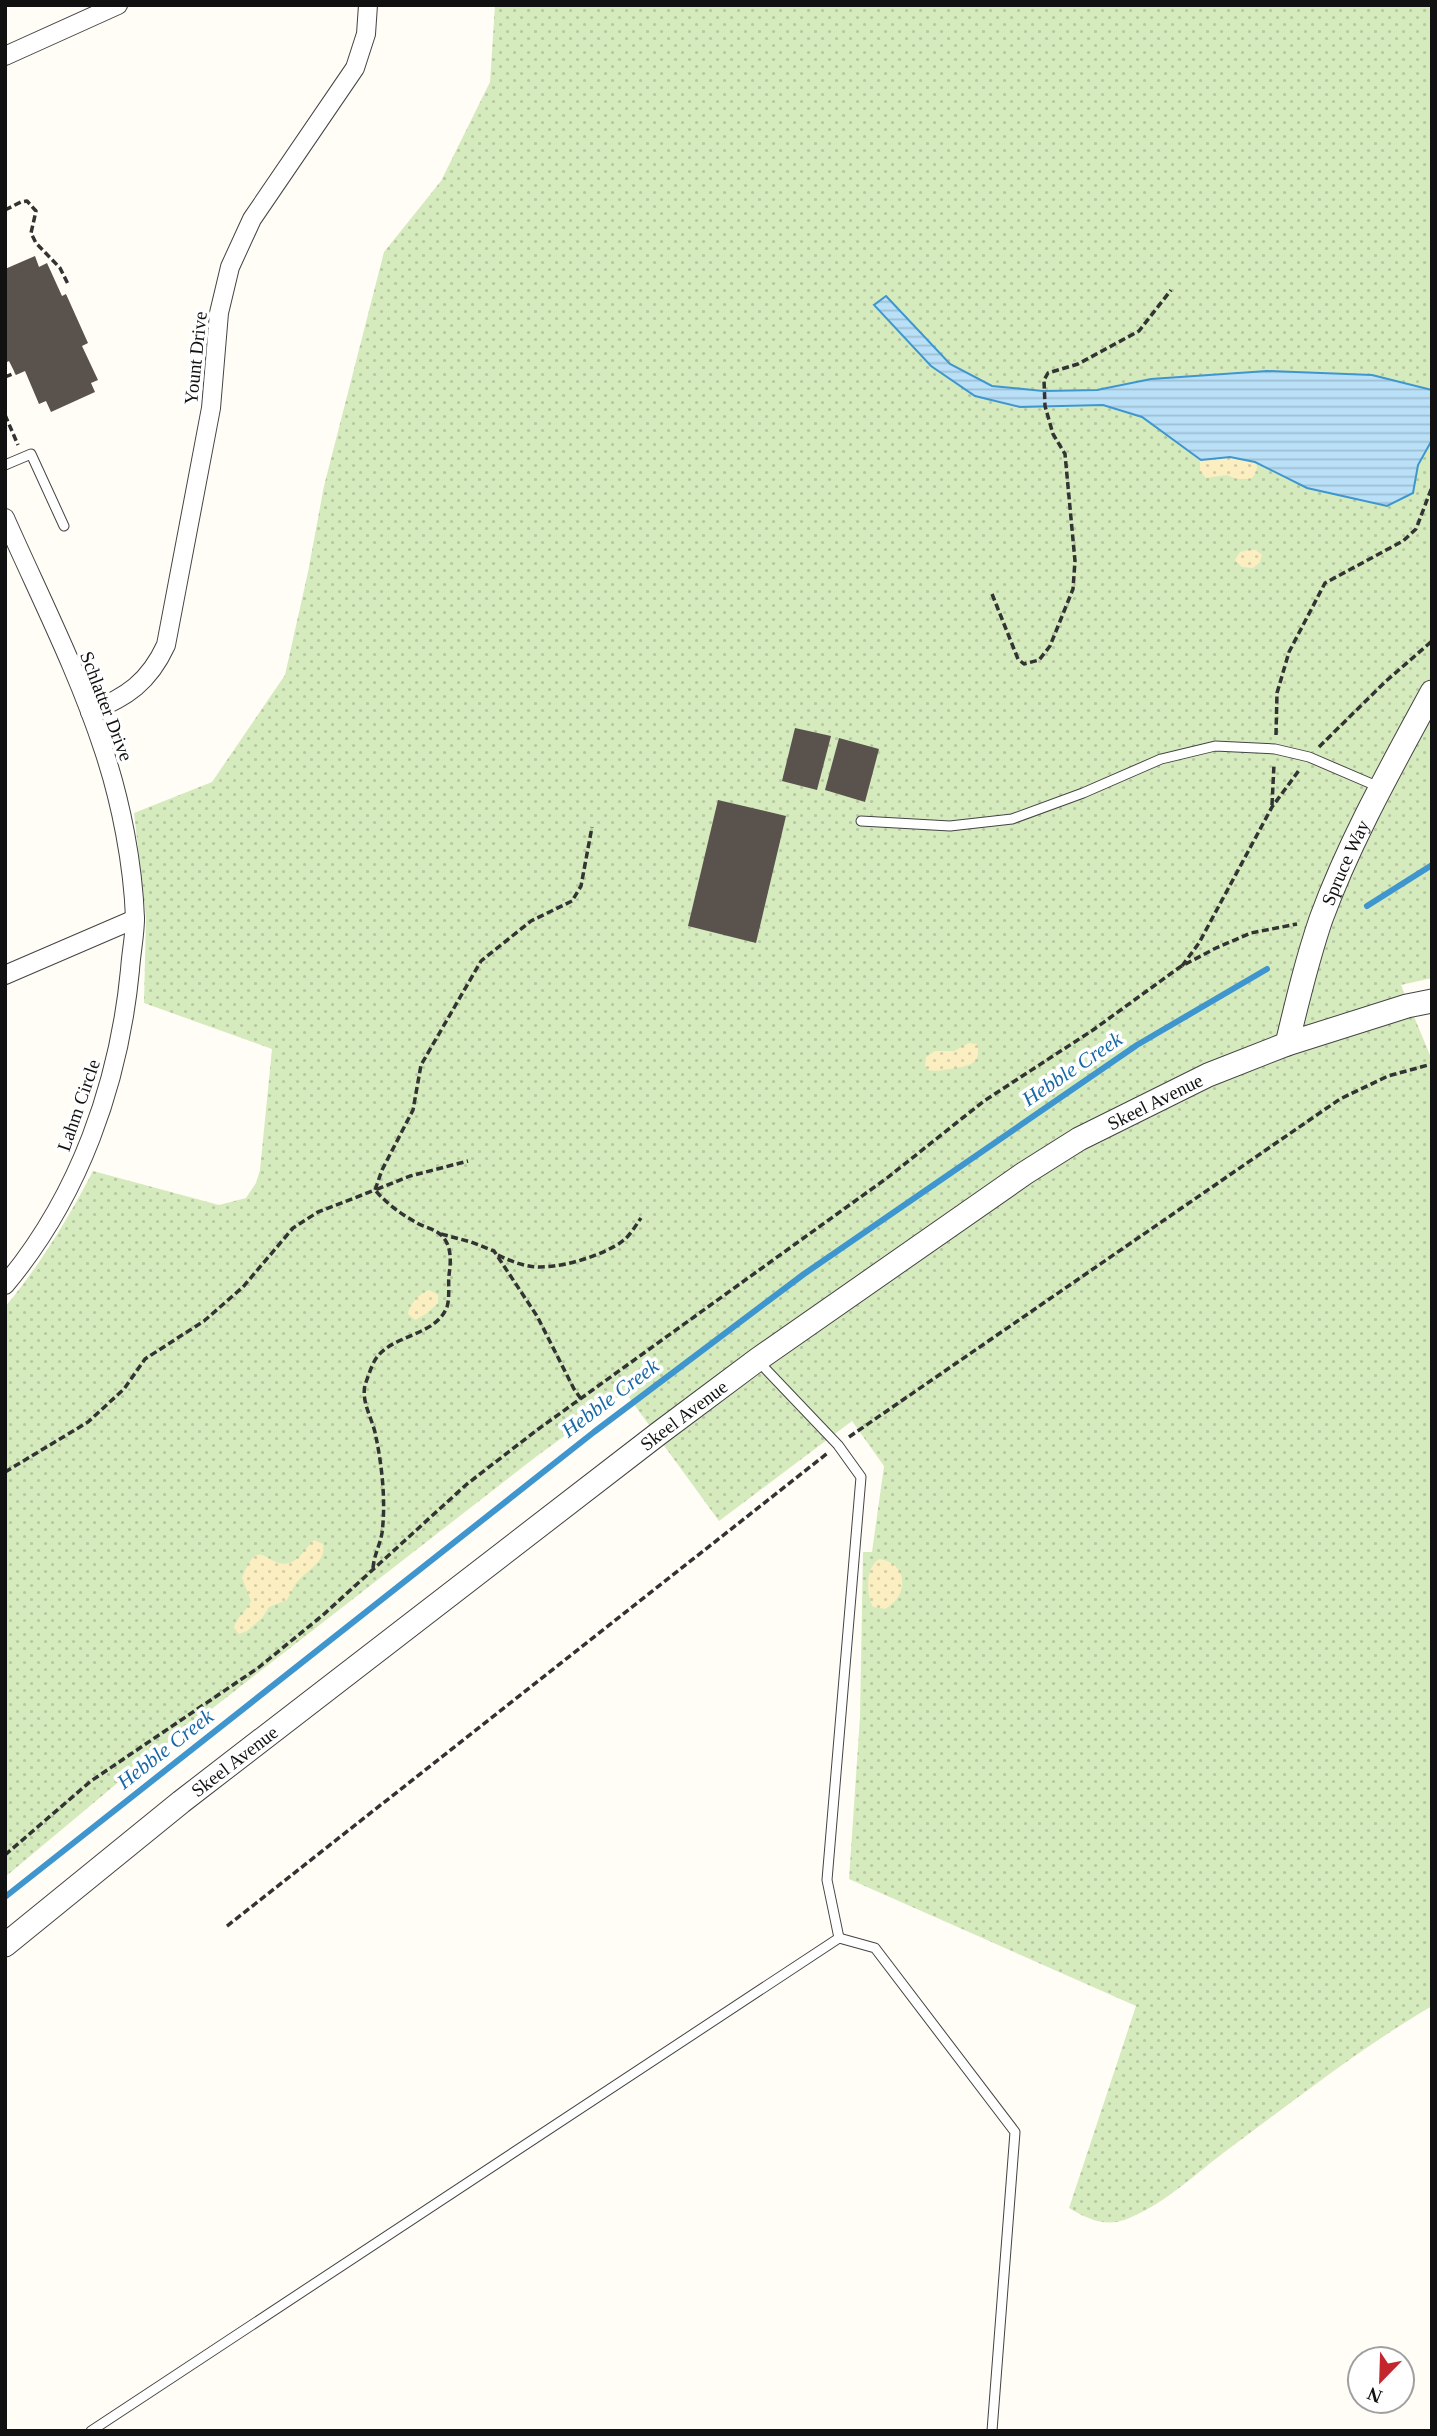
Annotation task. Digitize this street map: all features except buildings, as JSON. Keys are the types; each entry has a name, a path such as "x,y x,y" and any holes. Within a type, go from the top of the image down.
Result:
{"street":[{"path":"5,57 118,5"},
{"name":"Yount Drive","path":"90,712 118,700 136,687 159,659 166,645 211,408 219,313 230,267 252,219 346,85 355,68 366,34 368,5"},
{"name":"Schlatter Drive","path":"5,517 90,712 105,754 119,807 135,919"},
{"name":"Spruce Way","path":"1287,1044 1322,919 1349,852 1432,692"},
{"path":"5,975 135,919"},
{"name":"Lahm Circle","path":"5,1285 37,1243 60,1205 95,1128 119,1046 127,1003 135,919"},
{"name":"Skeel Avenue","path":"5,1945 181,1802 757,1360 1025,1173 1079,1139 1208,1075 1287,1044 1407,1006 1432,1001"}],"lane":[{"path":"5,465 31,454 64,526"},
{"path":"861,821 950,826 1012,819 1083,793 1161,759 1215,746 1275,749 1309,757 1381,788"},
{"path":"757,1360 838,1445 861,1476 827,1880 839,1938"},
{"path":"91,2431 839,1938"},
{"path":"839,1938 875,1948 1015,2132 992,2431"}],"path":[{"path":"5,210 21,202 27,201 33,205 36,211 31,233 36,243 60,268 69,286"},
{"path":"992,594 1018,659 1024,664 1039,660 1050,646 1067,607 1073,589 1075,561 1065,454 1053,434 1045,407 1044,380 1048,373 1078,364 1139,331 1171,290"},
{"path":"5,377 15,373"},
{"path":"5,415 18,445"},
{"path":"1272,807 1277,693 1289,652 1325,583 1403,541 1416,529 1432,487"},
{"path":"1181,967 1199,943 1272,807 1309,757 1385,682 1432,641"},
{"path":"375,1190 413,1110 421,1065 481,961 531,920 572,901 581,886 592,827"},
{"path":"5,1855 91,1781 258,1668 323,1615 467,1484 887,1178 984,1101 1093,1030 1181,967 1216,948 1251,933 1322,919"},
{"path":"227,1926 838,1445 1244,1168 1340,1099 1388,1076 1432,1064"},
{"path":"5,1472 88,1422 124,1389 145,1359 204,1321 243,1287 293,1228 318,1212 410,1176 468,1161"},
{"path":"375,1190 396,1210 440,1234 471,1242 528,1266 565,1264 601,1253 627,1237 641,1218"},
{"path":"373,1568 374,1555 382,1532 382,1494 376,1433 366,1409 364,1392 376,1359 435,1322 447,1306 451,1252 440,1234"},
{"path":"496,1254 533,1310 581,1399"}],"green space":[{"path":"495,5 1432,5 1432,978 1401,985 1432,1060 1432,2006 1330,2074 1166,2197 1138,2214 1117,2222 1102,2222 1069,2208 1136,2006 849,1879 860,1717 863,1552 872,1552 884,1466 852,1421 719,1521 625,1392 537,1456 133,1770 5,1877 5,1307 53,1241 93,1171 219,1205 246,1198 256,1183 260,1170 272,1049 144,1003 146,918 134,813 212,782 285,675 324,486 384,252 441,181 490,82"}],"sand":[{"path":"1238,457 1254,461 1257,466 1251,479 1236,479 1227,475 1206,478 1200,471 1200,461 1205,458"},
{"path":"1256,550 1262,555 1260,562 1253,568 1242,567 1235,560 1240,552"},
{"path":"969,1043 977,1044 978,1051 971,1064 936,1071 928,1070 925,1066 926,1057 935,1051 954,1051"},
{"path":"429,1290 438,1295 438,1303 415,1320 408,1314 410,1306"},
{"path":"314,1540 323,1544 322,1556 316,1565 297,1582 287,1600 269,1607 262,1618 247,1631 239,1634 234,1628 235,1624 251,1601 242,1578 248,1564 259,1555 281,1563 292,1562"},
{"path":"879,1559 896,1567 902,1581 898,1596 885,1609 873,1607 868,1588 871,1568"}],"water":[{"path":"886,296 950,364 992,386 1043,391 1097,390 1151,379 1267,371 1372,375 1432,390 1432,440 1418,465 1413,493 1387,506 1307,488 1255,462 1230,457 1201,460 1142,417 1103,405 1020,407 975,396 931,366 874,305"}],"waterway":[{"name":"Hebble Creek","path":"1367,906 1432,865"},
{"name":"Hebble Creek","path":"5,1897 594,1432 804,1274 1137,1045 1267,969"}]}
